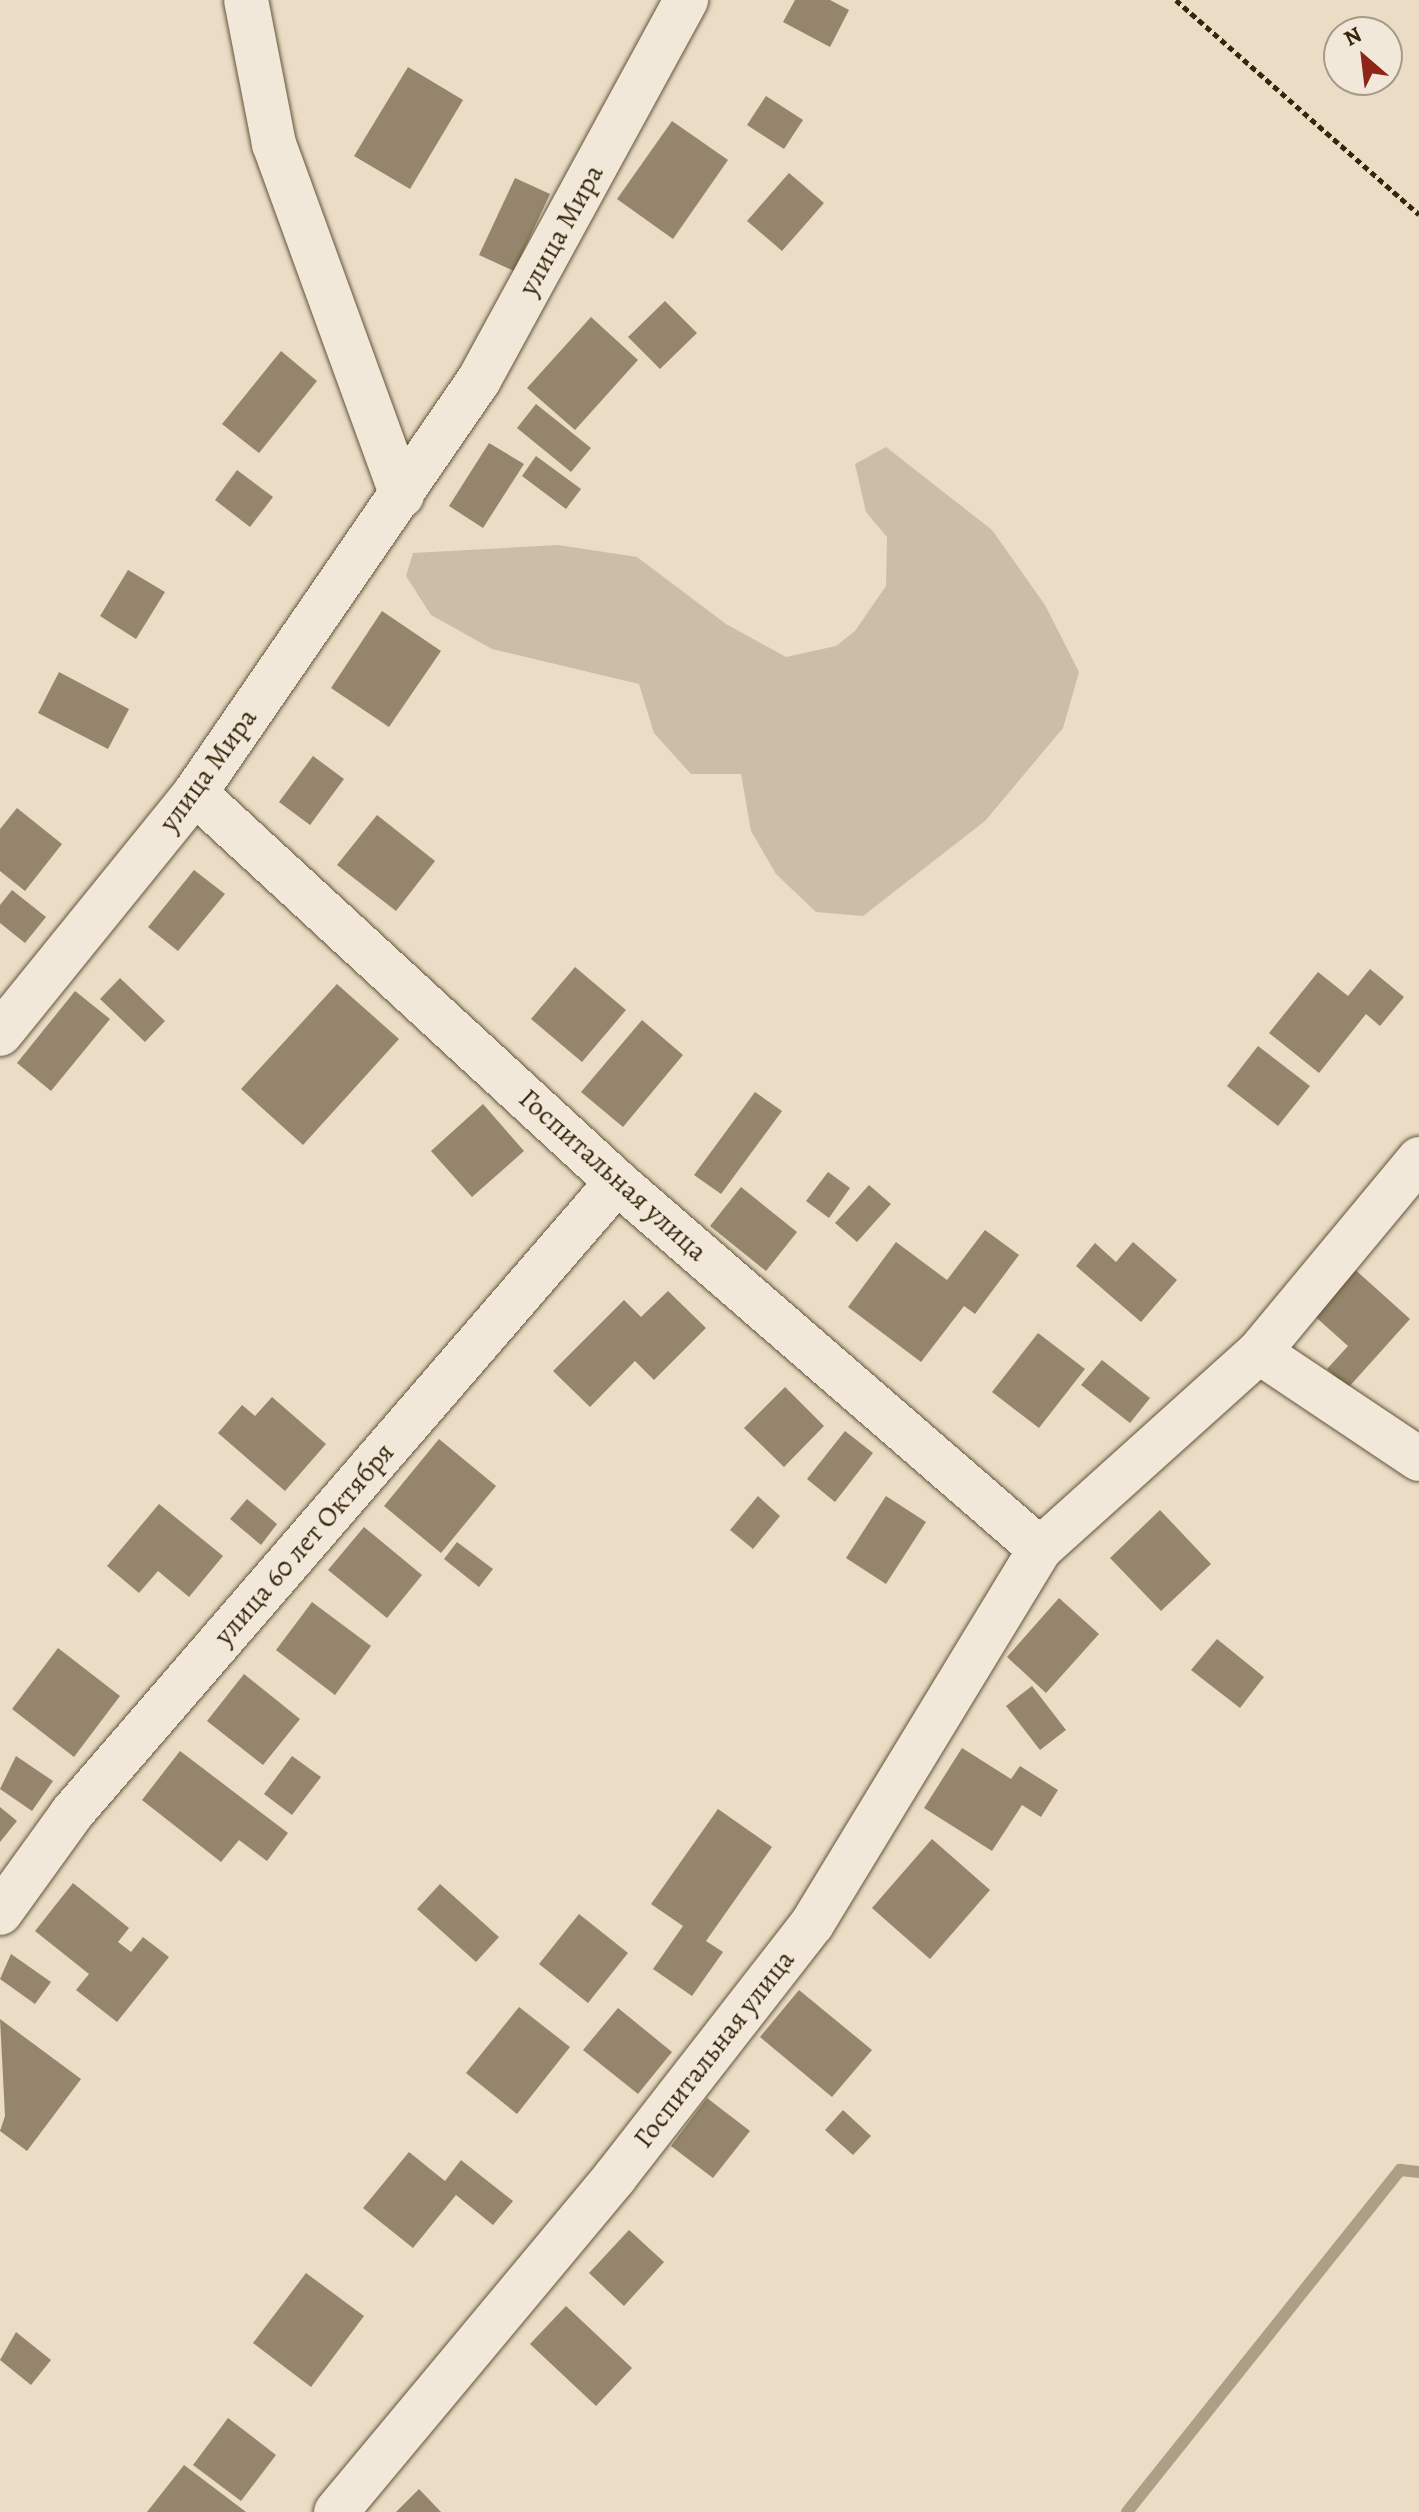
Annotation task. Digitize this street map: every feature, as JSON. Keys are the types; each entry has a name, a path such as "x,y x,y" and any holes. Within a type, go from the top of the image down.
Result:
{"street":[{"path":"246,0 274,144 402,495"},
{"name":"улица Мира","path":"0,1034 195,793 479,380 686,0"},
{"name":"Госпитальная улица","path":"195,793 617,1182 1040,1549"},
{"name":"Госпитальная улица","path":"336,2512 615,2177 812,1924 1040,1549 1259,1352 1419,1159"},
{"name":"улица 60 лет Октября","path":"0,1913 72,1813 617,1182"},
{"path":"1259,1352 1419,1459"}],"path":[{"path":"1176,0 1419,214"}],"shaded area":[{"path":"886,447 992,530 1045,605 1079,672 1063,728 985,821 863,916 816,912 776,874 751,831 741,774 691,774 654,733 639,684 492,649 431,615 406,576 413,553 558,545 637,557 726,624 786,657 836,646 855,631 886,586 887,537 866,512 855,464"}],"building":[{"path":"795,0 830,0 849,10 830,47 783,22"},
{"path":"408,67 463,100 410,189 354,156"},
{"path":"766,96 803,120 784,149 747,125"},
{"path":"672,121 728,160 673,239 617,199"},
{"path":"789,173 824,203 782,251 747,221"},
{"path":"515,178 550,194 514,271 479,255"},
{"path":"665,301 697,333 660,369 628,337"},
{"path":"591,317 638,360 575,430 527,388"},
{"path":"281,351 317,381 259,453 222,424"},
{"path":"536,404 591,448 571,472 517,428"},
{"path":"489,443 524,464 483,528 449,506"},
{"path":"536,456 581,489 566,509 522,476"},
{"path":"237,470 273,497 250,527 215,500"},
{"path":"128,570 165,592 136,639 100,616"},
{"path":"382,611 441,651 389,727 331,688"},
{"path":"59,672 129,709 108,749 38,713"},
{"path":"313,756 344,779 310,825 279,802"},
{"path":"17,808 62,844 25,891 0,871 0,829"},
{"path":"377,815 435,861 396,911 337,865"},
{"path":"194,870 225,894 178,951 148,927"},
{"path":"12,890 46,917 25,943 0,923 0,905"},
{"path":"575,967 626,1010 582,1062 531,1019"},
{"path":"1370,969 1404,997 1380,1026 1366,1014 1319,1073 1269,1033 1318,972 1348,996"},
{"path":"120,978 165,1021 145,1042 100,999"},
{"path":"337,984 399,1039 303,1145 241,1089"},
{"path":"75,991 110,1019 51,1091 17,1063"},
{"path":"642,1020 683,1055 623,1127 581,1092"},
{"path":"1258,1046 1310,1086 1278,1126 1227,1086"},
{"path":"755,1092 782,1111 721,1194 694,1175"},
{"path":"483,1104 524,1151 472,1197 431,1151"},
{"path":"828,1172 850,1188 829,1218 806,1201"},
{"path":"869,1185 891,1204 857,1242 835,1223"},
{"path":"741,1187 797,1232 766,1271 710,1226"},
{"path":"985,1230 1019,1255 975,1314 964,1306 921,1362 848,1307 896,1242 947,1280"},
{"path":"1133,1242 1177,1280 1141,1322 1076,1266 1095,1243 1116,1262"},
{"path":"1351,1266 1410,1319 1348,1388 1327,1369 1348,1346 1310,1312"},
{"path":"668,1291 706,1328 654,1380 635,1361 590,1407 553,1371 624,1300 641,1317"},
{"path":"1038,1333 1085,1369 1039,1428 992,1392"},
{"path":"1102,1360 1150,1398 1130,1423 1081,1385"},
{"path":"785,1387 824,1426 784,1467 744,1428"},
{"path":"272,1397 326,1444 285,1491 218,1433 242,1405 255,1416"},
{"path":"845,1431 873,1453 835,1502 807,1479"},
{"path":"439,1439 496,1486 441,1553 384,1506"},
{"path":"758,1496 780,1516 753,1549 730,1530"},
{"path":"886,1496 926,1522 886,1584 846,1558"},
{"path":"247,1499 277,1524 261,1545 230,1519"},
{"path":"159,1504 223,1556 189,1597 158,1571 139,1593 107,1566"},
{"path":"1160,1510 1211,1564 1161,1611 1110,1558"},
{"path":"364,1527 422,1575 387,1618 328,1570"},
{"path":"457,1542 493,1569 479,1587 444,1559"},
{"path":"1059,1598 1099,1634 1046,1693 1007,1657"},
{"path":"312,1602 371,1646 335,1695 276,1650"},
{"path":"1217,1639 1264,1677 1240,1708 1191,1670"},
{"path":"58,1648 120,1696 74,1757 12,1709"},
{"path":"244,1674 300,1719 263,1765 207,1721"},
{"path":"1032,1686 1066,1730 1040,1750 1006,1706"},
{"path":"962,1748 1011,1779 1020,1766 1058,1790 1041,1817 1022,1805 992,1851 924,1808"},
{"path":"180,1751 288,1833 267,1861 239,1840 221,1862 142,1800"},
{"path":"16,1756 53,1781 32,1811 0,1789"},
{"path":"292,1756 321,1777 292,1815 264,1794"},
{"path":"0,1807 17,1821 0,1842"},
{"path":"718,1809 772,1847 706,1941 723,1952 692,1996 653,1969 683,1926 651,1904"},
{"path":"932,1839 990,1890 930,1959 872,1908"},
{"path":"73,1883 129,1928 118,1942 131,1952 143,1937 169,1957 117,2022 76,1990 89,1974 35,1931"},
{"path":"440,1884 499,1937 476,1962 417,1909"},
{"path":"579,1914 628,1953 588,2003 539,1964"},
{"path":"11,1954 51,1982 35,2004 0,1979"},
{"path":"799,1990 872,2050 832,2097 760,2037"},
{"path":"519,2007 570,2047 517,2114 466,2073"},
{"path":"618,2008 672,2052 638,2094 583,2050"},
{"path":"0,2019 81,2079 27,2151 0,2131 5,2116"},
{"path":"707,2098 750,2131 713,2178 671,2146"},
{"path":"843,2110 871,2136 853,2155 825,2130"},
{"path":"409,2152 445,2181 461,2160 513,2201 493,2225 456,2195 413,2248 363,2208"},
{"path":"629,2230 664,2262 624,2306 589,2273"},
{"path":"306,2273 364,2316 311,2387 253,2343"},
{"path":"566,2306 632,2368 596,2406 530,2344"},
{"path":"16,2332 51,2360 31,2385 0,2360"},
{"path":"228,2418 276,2455 241,2501 193,2465"},
{"path":"184,2465 246,2512 147,2512"},
{"path":"419,2489 441,2512 396,2512"}],"waterway":[{"path":"1127,2512 1400,2170 1419,2172"}]}
